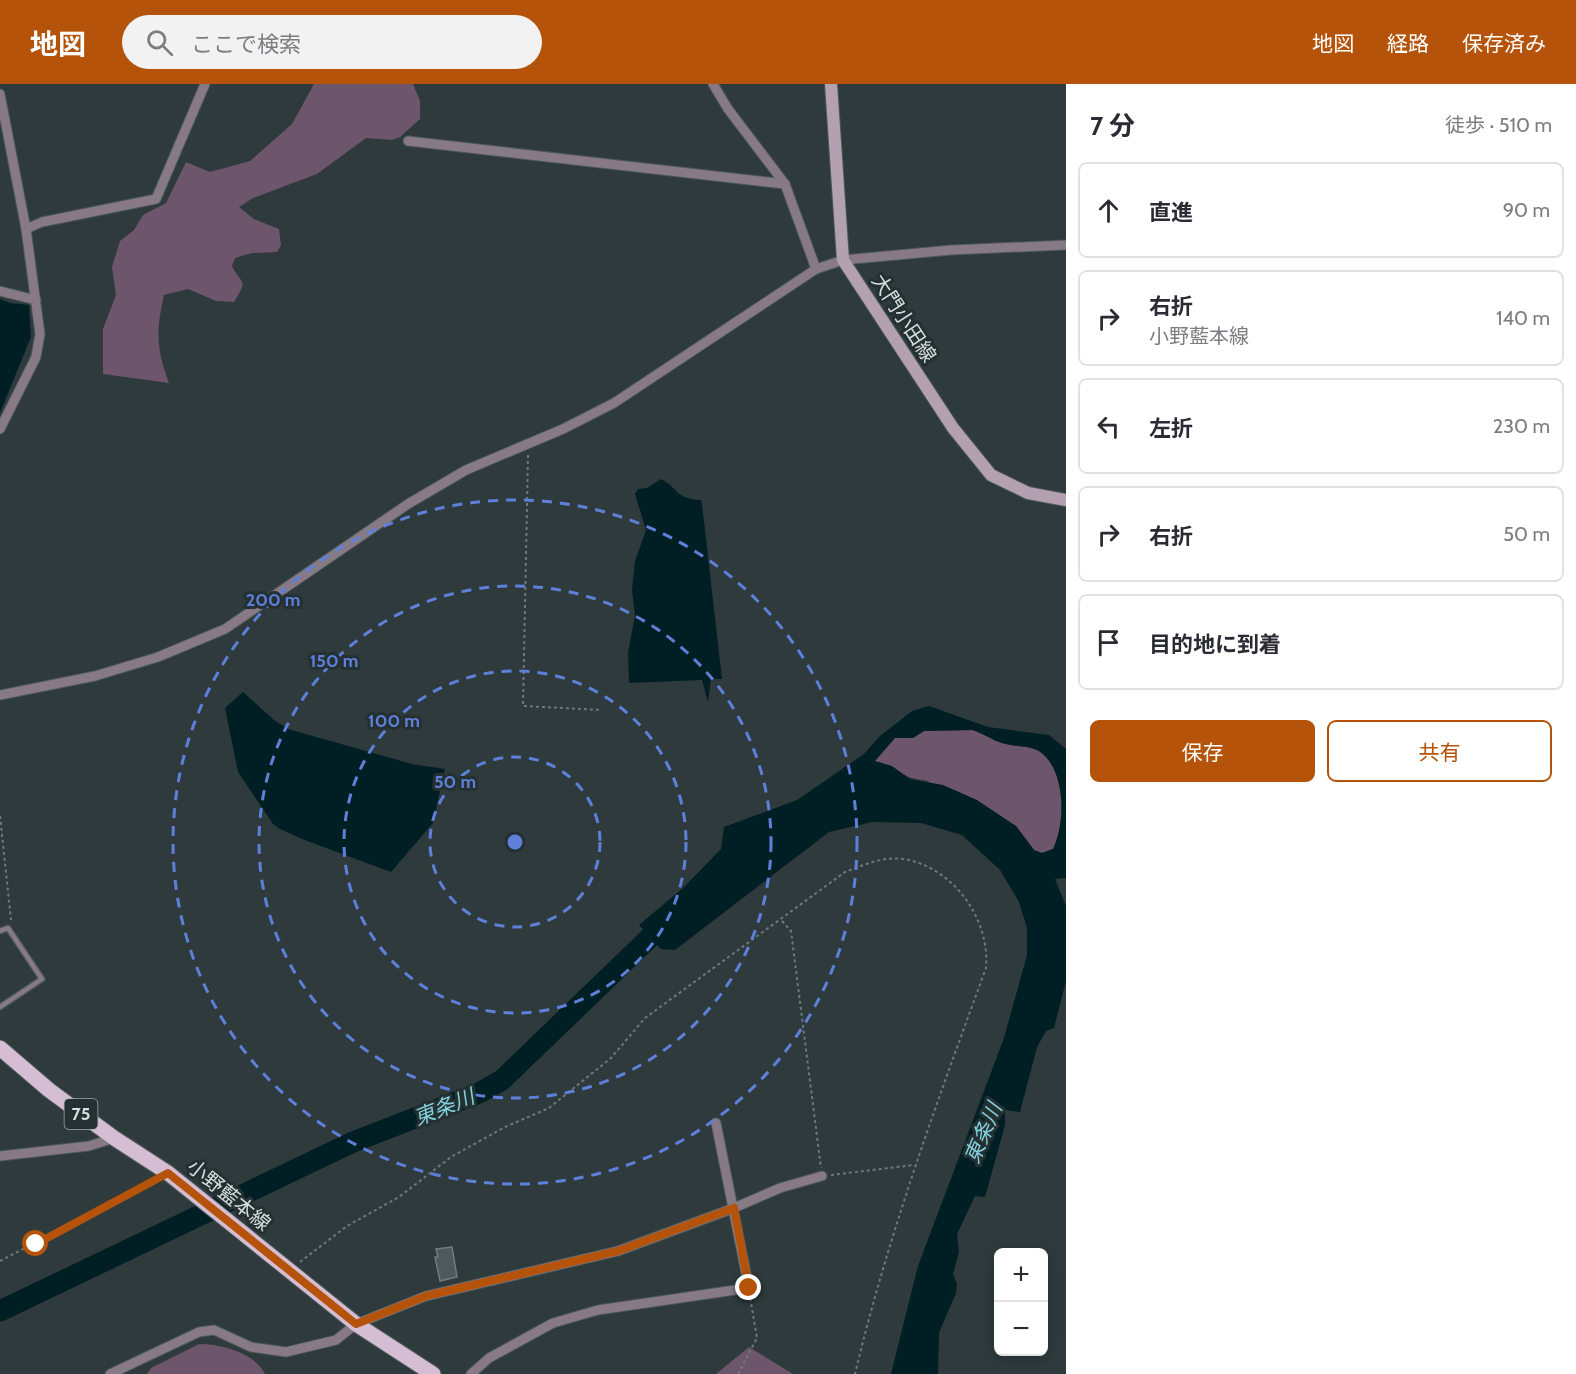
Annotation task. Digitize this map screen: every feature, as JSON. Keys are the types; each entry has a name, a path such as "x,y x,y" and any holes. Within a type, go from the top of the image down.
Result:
{"main road":[{"name":"大門小田線","path":"831,84 843,260 953,428 991,475 1028,493 1066,500"},
{"name":"小野藍本線","path":"0,1048 49,1090 114,1138 168,1173 356,1324 433,1374"}],"street":[{"path":"26,229 42,222 156,199 205,84"},
{"path":"713,84 728,109 785,184 816,269"},
{"path":"0,94 26,229 40,334 36,357 0,429"},
{"path":"408,141 785,184"},
{"path":"0,695 95,676 158,657 225,629 408,504 466,470 563,429 614,403 816,269 843,260 951,250 1066,245"},
{"path":"0,291 36,300"},
{"path":"471,1374 489,1358 553,1323 598,1310 749,1288 716,1123"},
{"path":"0,1156 89,1146 114,1138"},
{"path":"110,1374 199,1332 214,1330 251,1347 286,1352 336,1340 356,1324 426,1296 618,1251 734,1208 780,1188 822,1176"}],"lane":[{"path":"0,931 8,928 42,979 0,1007"}],"path":[{"path":"528,443 523,706 602,710"},
{"path":"0,816 12,912 8,928"},
{"path":"288,1271 347,1226 399,1197 451,1157 506,1127 549,1108 611,1058 645,1018 781,921 845,872 876,860 903,859 941,872 969,902 987,949 986,968 914,1165 868,1317 855,1374"},
{"path":"781,921 791,931 822,1176 914,1165"},
{"path":"0,1261 168,1173"},
{"path":"738,1374 757,1338 749,1288"}],"shaded area":[{"path":"314,84 413,84 420,101 420,119 400,137 392,140 366,138 317,174 253,198 239,207 254,219 279,229 281,245 277,252 252,253 235,258 232,266 243,285 234,302 216,301 188,289 164,295 159,339 169,383 103,374 103,329 116,295 112,267 120,241 134,230 143,215 166,203 186,162 210,172 250,161 292,124"},
{"path":"972,730 1002,743 1035,749 1048,759 1059,783 1061,797 1060,825 1053,849 1042,853 1034,850 1016,826 925,780 905,775 874,761 895,738 913,738 924,731"},
{"path":"199,1344 227,1348 246,1355 254,1360 265,1374 147,1374 151,1368"},
{"path":"749,1347 793,1374 716,1374"}],"water":[{"path":"0,299 10,303 29,305 31,337 0,413"},
{"path":"661,479 682,496 701,500 702,504 722,679 711,679 708,702 702,680 629,683 628,652 635,616 632,590 635,561 646,530 635,494 638,489 647,488"},
{"path":"243,692 274,720 288,729 412,764 445,769 433,823 391,872 302,839 273,824 238,772 225,708"},
{"path":"929,706 988,727 1049,735 1066,749 1066,878 1055,879 1066,906 1066,981 1054,1028 1046,1031 1037,1047 1020,1112 1005,1110 1005,1125 985,1197 975,1196 957,1234 959,1252 953,1274 957,1284 956,1293 939,1333 938,1374 891,1374 918,1266 1004,1038 1027,955 1027,928 1019,902 1000,870 962,835 921,823 872,822 829,832 675,950 661,949 639,925 683,888 721,849 724,827 797,800 864,754 880,736 912,711","holes":["972,730 1002,743 1035,749 1048,759 1059,783 1061,797 1060,825 1053,849 1042,853 1034,850 1016,826 977,800 943,785 910,779 892,766 875,761 895,738 913,738 924,731"]}],"building":[{"path":"452,1247 457,1277 440,1281 435,1257 438,1257 436,1249"}],"waterway":[{"name":"東条川","path":"0,1311 353,1142 479,1093 502,1080 670,918"}],"route":[{"path":"36,1244 168,1173 356,1324 426,1296 618,1251 734,1208 749,1288"}]}
